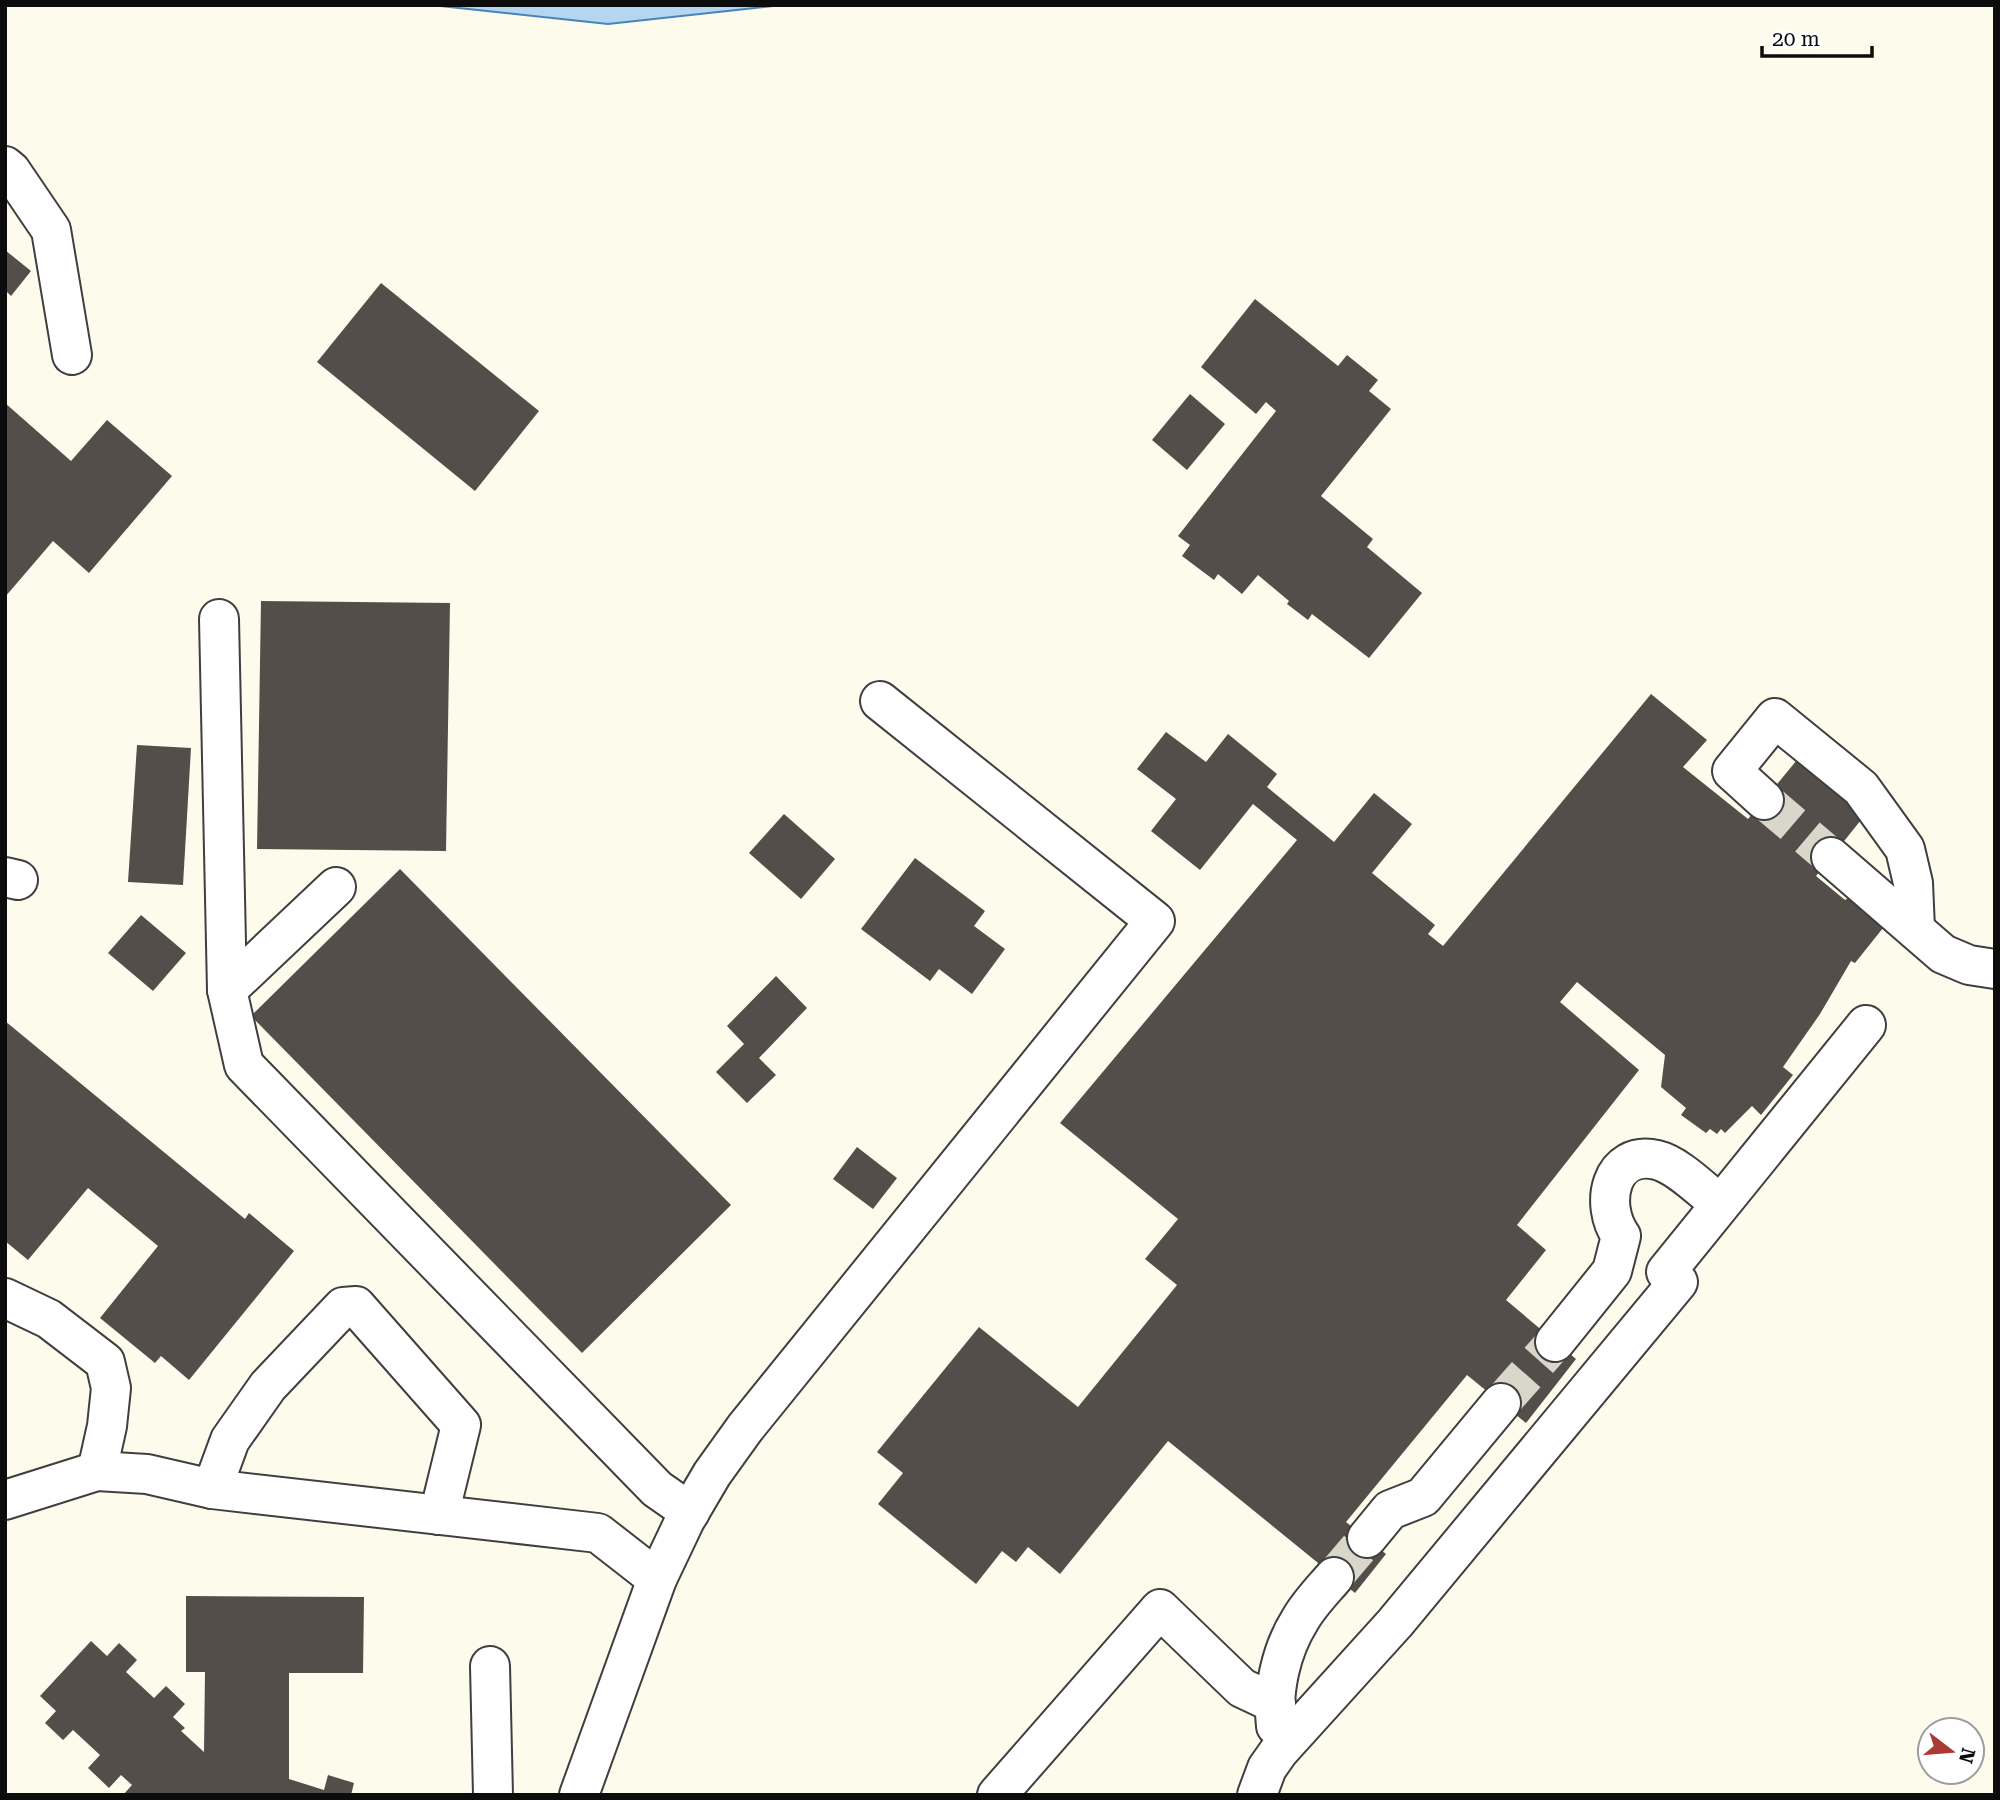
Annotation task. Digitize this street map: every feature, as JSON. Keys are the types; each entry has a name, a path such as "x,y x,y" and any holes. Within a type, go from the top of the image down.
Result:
{"street":[{"path":"5,166 51,230 72,355"},
{"path":"219,619 227,990 244,1065 657,1489 690,1512"},
{"path":"582,1794 657,1580 690,1512 712,1475 745,1428 1155,921 880,701"},
{"path":"1764,800 1732,771 1775,718 1861,788 1905,849 1913,883 1915,929"},
{"path":"1831,857 1943,954 1969,965 1995,969"},
{"path":"227,990 336,887"},
{"path":"1257,1795 1268,1768 1279,1751 1395,1623 1678,1282 1666,1272 1866,1025"},
{"path":"1555,1342 1612,1271 1621,1236 1613,1225 1609,1198 1617,1173 1635,1160 1658,1160 1668,1164 1720,1204"},
{"path":"5,1298 49,1319 105,1362 111,1388 107,1426 97,1471"},
{"path":"212,1489 230,1440 268,1386 343,1307 356,1306 461,1425 439,1515"},
{"path":"1367,1538 1390,1510 1423,1497 1501,1403"},
{"path":"5,1500 97,1471 147,1474 212,1489 598,1533 657,1580"},
{"path":"1279,1751 1275,1694 1281,1664 1291,1637 1306,1611 1334,1577"},
{"path":"997,1795 1160,1609 1242,1688 1276,1704"},
{"path":"490,1666 493,1795"}],"water":[{"path":"431,5 782,5 608,24"}],"building":[{"path":"5,250 31,271 11,296 5,290"},
{"path":"381,283 539,411 475,491 317,362"},
{"path":"1255,299 1338,366 1347,355 1378,380 1369,391 1391,409 1321,496 1373,539 1367,547 1422,593 1369,658 1312,614 1308,620 1287,604 1289,601 1258,575 1242,594 1218,574 1214,580 1182,556 1190,545 1178,536 1276,411 1266,402 1256,414 1201,367"},
{"path":"1190,394 1225,424 1187,470 1152,440"},
{"path":"5,403 71,461 107,420 172,476 89,573 53,541 5,597"},
{"path":"261,601 450,603 446,851 257,849"},
{"path":"1651,694 1707,740 1683,767 1748,819 1797,760 1865,815 1816,876 1845,900 1848,898 1883,928 1855,963 1851,961 1820,1014 1783,1067 1793,1075 1761,1115 1752,1106 1725,1133 1721,1129 1717,1134 1710,1129 1706,1133 1681,1115 1686,1108 1661,1087 1665,1055 1577,982 1560,1002 1639,1070 1517,1225 1546,1250 1506,1300 1576,1359 1526,1423 1467,1375 1346,1522 1386,1554 1355,1593 1168,1441 1060,1574 1028,1547 1016,1562 1002,1551 976,1584 878,1504 903,1473 877,1452 979,1327 1078,1407 1177,1285 1145,1259 1178,1219 1060,1123 1297,840 1253,804 1200,870 1151,831 1176,799 1137,769 1166,732 1206,762 1228,734 1277,774 1267,787 1334,842 1374,793 1412,824 1372,873 1435,925 1428,934 1443,946"},
{"path":"137,745 191,748 183,885 128,882"},
{"path":"784,814 835,859 801,899 749,853"},
{"path":"915,858 985,911 974,926 1005,949 972,994 939,969 930,981 861,929"},
{"path":"400,869 731,1205 582,1353 251,1016"},
{"path":"141,915 186,953 153,991 108,953"},
{"path":"776,976 807,1008 759,1058 776,1075 747,1103 716,1072 744,1044 727,1026"},
{"path":"5,1021 245,1219 249,1213 294,1251 189,1380 161,1356 155,1363 100,1318 158,1246 88,1188 28,1260 5,1241"},
{"path":"857,1147 897,1178 873,1209 833,1179"},
{"path":"186,1596 364,1597 363,1673 289,1673 289,1779 324,1790 328,1775 354,1783 351,1795 123,1795 132,1785 121,1775 109,1788 88,1768 100,1755 73,1730 63,1740 45,1723 56,1711 40,1696 91,1641 107,1656 119,1643 137,1660 126,1672 154,1698 166,1686 185,1704 173,1717 185,1728 181,1731 204,1752 205,1672 186,1672"}],"tunnel":[{"path":"1764,800 1831,857"},
{"path":"1501,1403 1555,1342"},
{"path":"1334,1577 1367,1538"}]}
